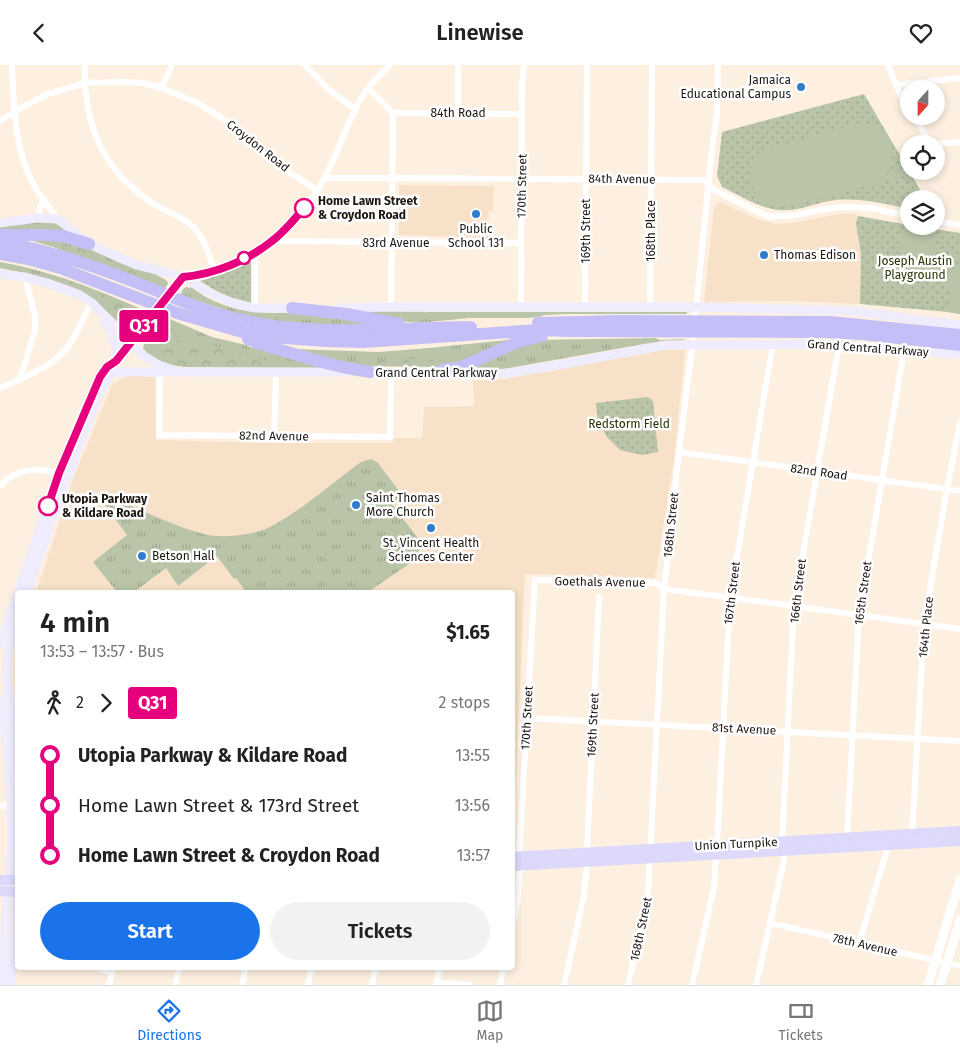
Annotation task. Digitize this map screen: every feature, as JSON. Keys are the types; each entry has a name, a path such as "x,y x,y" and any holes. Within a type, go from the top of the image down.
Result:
{"highway":[{"path":"0,235 63,236 90,244"},
{"name":"Grand Central Parkway","path":"0,242 62,256 219,314 254,323 285,327 358,330 471,327 560,321 804,321 850,323 960,335"},
{"name":"Grand Central Parkway","path":"0,254 60,268 177,313 216,325 249,334 276,337 363,342 539,330 825,332 862,334 960,345"},
{"path":"292,309 346,314 426,327"},
{"path":"216,325 257,343 346,369 370,372"},
{"path":"434,374 445,369 458,368 515,343 570,331"}],"main road":[{"path":"0,223 37,218 58,219 90,244 113,255 137,265 183,277 227,301 255,308 586,307 695,311 852,311 960,325"},
{"name":"Grand Central Parkway","path":"0,273 25,277 78,294 92,303 144,356 159,365 179,372 370,372 476,375 548,367 692,342 839,344 904,351 960,354"},
{"path":"20,590 97,382 107,367 116,361 183,277"},
{"path":"28,590 63,475 102,388 114,372 116,361 114,342 108,326 92,303"},
{"path":"114,372 179,372"},
{"path":"0,644 15,604"},
{"path":"11,985 11,891 9,880 14,805 6,729 6,677 10,644 15,630"},
{"path":"0,699 15,764"},
{"name":"Union Turnpike","path":"783,846 847,838 960,831"},
{"name":"Union Turnpike","path":"516,861 783,846 888,845 960,841"},
{"path":"3,985 11,958"}],"street":[{"path":"12,65 14,112 17,136 23,158 43,200 58,219"},
{"path":"85,65 84,83 91,123 99,143 113,166 141,196 181,218 194,228 204,240 214,271"},
{"path":"161,88 172,65"},
{"path":"305,65 329,89 355,109"},
{"path":"183,277 214,271 255,253 272,241 297,216 308,204 324,179 355,109 368,88 390,65"},
{"path":"458,65 458,113"},
{"name":"170th Street","path":"520,307 524,65"},
{"name":"169th Street","path":"586,307 587,65"},
{"name":"168th Place","path":"650,308 652,65"},
{"name":"168th Street","path":"628,985 648,895 664,589 717,115 718,65"},
{"path":"888,65 900,92"},
{"path":"896,85 960,79"},
{"name":"Croydon Road","path":"0,121 48,94 84,83 123,81 143,83 194,101 222,118 240,131 276,164 317,190"},
{"path":"368,88 394,113 391,307"},
{"name":"84th Road","path":"394,113 522,114"},
{"path":"945,143 960,142"},
{"name":"84th Avenue","path":"324,179 392,177 703,180 716,191 769,217 798,215 839,207 870,208 900,213"},
{"path":"37,218 43,200"},
{"path":"945,222 960,225"},
{"name":"83rd Avenue","path":"272,241 521,243"},
{"path":"255,253 255,308"},
{"path":"20,379 35,330 35,317 25,277"},
{"path":"0,388 44,369 71,343 92,303"},
{"name":"167th Street","path":"692,985 714,887 730,597 773,343"},
{"name":"166th Street","path":"756,985 784,859 783,846 794,606 839,344"},
{"name":"165th Street","path":"847,838 859,615 904,351"},
{"name":"82nd Avenue","path":"160,372 159,435 390,437 391,373"},
{"path":"274,436 276,372"},
{"name":"164th Place","path":"912,834 924,625 960,422"},
{"name":"82nd Road","path":"678,452 960,491"},
{"path":"0,486 12,476 25,471 45,470 63,475"},
{"name":"170th Street","path":"515,913 518,899 516,861 535,580"},
{"name":"Goethals Avenue","path":"535,580 656,583 664,589 960,629"},
{"name":"169th Street","path":"564,985 584,895 600,597"},
{"name":"81st Avenue","path":"527,718 960,741"},
{"path":"0,806 14,805"},
{"path":"859,944 888,845"},
{"path":"928,985 960,880"},
{"path":"940,985 960,920"},
{"name":"78th Avenue","path":"770,923 960,966"},
{"path":"109,985 113,970"},
{"path":"175,985 178,970"},
{"path":"242,985 245,970"},
{"path":"308,985 311,970"},
{"path":"372,985 375,970"},
{"path":"439,970 437,984 470,985"},
{"path":"500,985 503,970"}],"shaded area":[{"path":"399,185 494,186 493,211 489,211 488,238 399,235"},
{"path":"719,203 723,203 757,219 776,224 793,223 840,214 856,214 858,216 856,224 861,254 860,304 786,301 704,302 714,208"},
{"path":"662,350 685,350 675,453 655,578 525,574 515,797 515,590 37,590 73,479 112,385 122,378 132,375 155,377 156,440 274,443 393,443 394,438 422,438 424,407 474,406 473,380 504,379"}],"green space":[{"path":"864,94 900,155 900,180 914,180 920,190 900,190 900,207 872,202 836,200 793,210 772,209 722,187 717,176 722,132"},
{"path":"860,123 871,125 879,128 890,140 892,157 886,175 900,171 900,178 787,207 769,205 758,197 754,191 751,176 754,162 758,156 775,146"},
{"name":"Joseph Austin Playground","path":"858,216 900,223 900,235 945,235 945,231 960,233 960,314 860,304 861,254 856,224"},
{"path":"39,221 53,222 69,232 0,233 0,226"},
{"path":"900,235 935,237 929,268 924,269 909,265 899,253"},
{"path":"68,240 156,273 168,283 165,289 33,241"},
{"path":"59,246 80,248 121,267 146,274 161,281 162,286"},
{"path":"251,259 251,303 223,295 200,281 227,272"},
{"path":"0,262 56,276 146,311 132,330 128,330 96,302 71,287 48,279 0,268"},
{"path":"949,269 960,271 960,314 948,312 952,290 946,288"},
{"path":"61,277 145,311 132,328 127,329 85,293"},
{"path":"191,287 221,304 243,310 266,313 308,313 377,323 350,328 256,320 180,295 184,288"},
{"path":"337,311 687,312 687,314 567,314 527,318 469,318 419,323"},
{"path":"163,316 212,337 246,345 251,348 253,344 333,368 185,367 167,364 156,360 143,348 146,335"},
{"path":"160,328 172,329 178,340 191,344 205,344 260,357 277,366 179,365 162,358 147,346 149,334"},
{"path":"656,338 659,340 685,340 644,344 498,370 476,368 477,363 535,340"},
{"path":"518,339 459,366 443,367 349,366 294,349 379,352"},
{"path":"450,356 459,360 370,364 372,362"},
{"name":"Redstorm Field","path":"648,397 653,401 658,452 642,455 620,450 607,437 598,422 596,403"},
{"path":"371,459 378,463 402,495 392,504 423,545 409,564 371,590 245,590 217,556 178,586 166,568 137,590 115,590 93,562 127,535 103,502 112,497 192,531 219,536 245,534 268,528 280,521 304,506 361,462"}],"bus line":[{"name":"Q31","path":"48,506 59,473 97,382 107,367 116,361 183,277 214,271 255,253 272,241 304,208"}],"place":[{"name":"Jamaica Educational Campus","path":"801,87"},
{"name":"Home Lawn Street & Croydon Road","path":"304,208"},
{"name":"Public School 131","path":"476,214"},
{"name":"Thomas Edison","path":"764,255"},
{"name":"Saint Thomas More Church","path":"356,505"},
{"name":"Utopia Parkway & Kildare Road","path":"48,506"},
{"name":"St. Vincent Health Sciences Center","path":"431,528"},
{"name":"Betson Hall","path":"142,556"}]}
